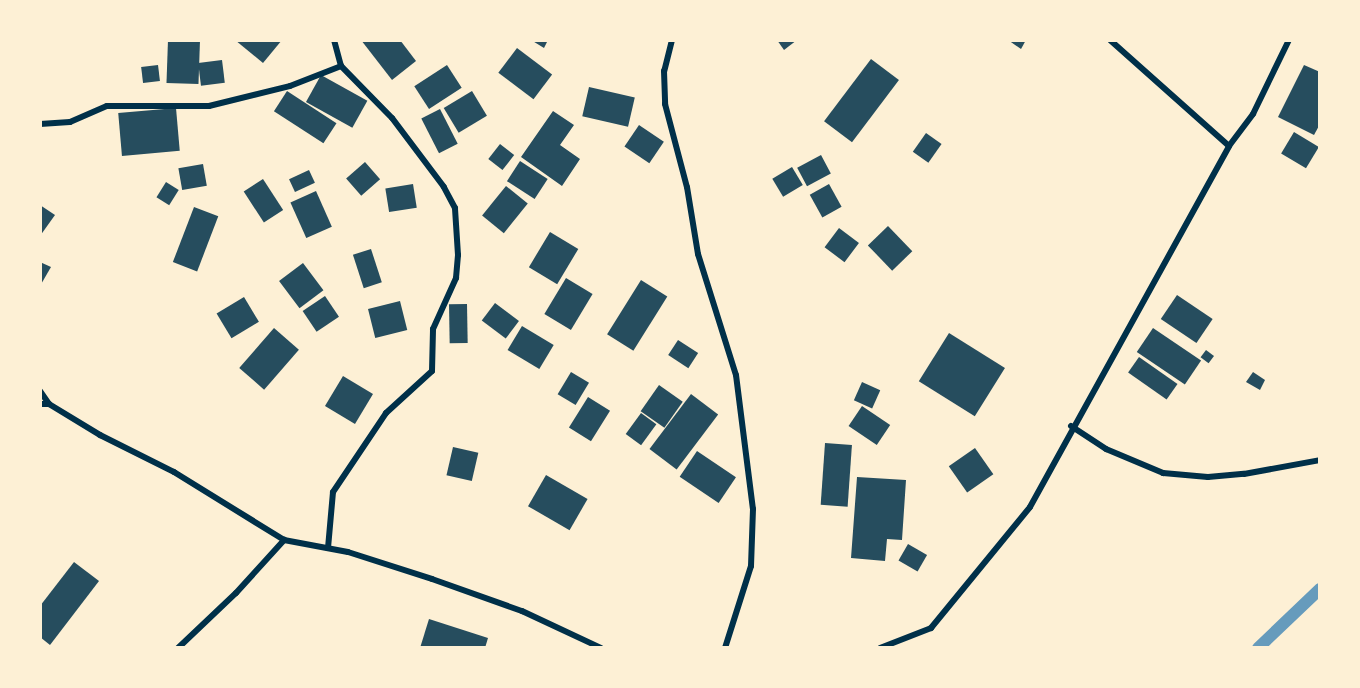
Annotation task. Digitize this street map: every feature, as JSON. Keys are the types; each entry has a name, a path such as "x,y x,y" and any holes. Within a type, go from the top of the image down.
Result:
{"street":[{"path":"328,548 333,492 386,413 408,397 432,370 433,329 456,278 458,255 455,208 444,187 392,118 341,66 334,40"},
{"path":"672,40 664,71 665,104 687,187 698,254 736,375 753,509 751,566 725,648"},
{"path":"1110,40 1229,146"},
{"path":"880,648 931,628 1030,507 1071,426 1229,146 1253,114 1289,40"},
{"path":"40,124 70,122 107,106 209,106 290,86 341,66"},
{"path":"40,391 50,404 100,435 174,472 284,540 328,548 466,591 602,648"},
{"path":"40,404 50,404"},
{"path":"1071,426 1106,449 1163,472 1208,477 1244,474 1320,460"},
{"path":"178,648 284,540"}],"building":[{"path":"168,40 200,41 198,84 166,83"},
{"path":"235,40 282,40 263,63"},
{"path":"361,40 400,40 416,61 392,80"},
{"path":"531,40 548,40 544,48"},
{"path":"777,40 797,40 784,50"},
{"path":"1008,40 1026,40 1021,49"},
{"path":"517,48 552,74 533,99 498,73"},
{"path":"871,59 899,80 852,142 824,121"},
{"path":"222,60 225,83 201,86 198,63"},
{"path":"158,65 160,81 143,83 141,67"},
{"path":"447,65 462,88 429,109 414,86"},
{"path":"1304,65 1320,72 1320,124 1314,135 1278,117"},
{"path":"321,75 367,101 352,128 306,102"},
{"path":"589,87 635,98 628,127 582,116"},
{"path":"287,91 336,123 323,143 274,111"},
{"path":"472,91 487,116 459,133 444,108"},
{"path":"176,108 180,151 122,156 118,113"},
{"path":"440,109 458,144 439,153 421,119"},
{"path":"553,111 574,125 560,145 580,159 562,186 521,157"},
{"path":"639,125 664,142 649,163 624,147"},
{"path":"1294,132 1319,147 1306,168 1281,153"},
{"path":"926,133 942,144 928,163 913,152"},
{"path":"500,144 514,155 502,170 488,159"},
{"path":"821,155 831,174 807,186 797,168"},
{"path":"520,161 548,179 535,199 507,181"},
{"path":"365,162 380,179 361,196 346,178"},
{"path":"203,164 207,186 182,190 178,168"},
{"path":"792,167 803,185 783,197 772,179"},
{"path":"309,170 315,183 295,192 289,179"},
{"path":"263,179 283,210 264,223 244,192"},
{"path":"166,182 179,190 169,205 156,197"},
{"path":"413,184 417,208 389,212 385,188"},
{"path":"829,184 842,207 822,217 810,195"},
{"path":"506,186 528,204 504,233 482,216"},
{"path":"316,191 332,227 306,238 290,202"},
{"path":"40,205 55,215 40,236"},
{"path":"194,207 218,216 197,271 173,262"},
{"path":"888,226 912,251 892,271 868,245"},
{"path":"839,228 859,243 845,262 825,247"},
{"path":"550,232 578,249 557,284 529,267"},
{"path":"371,249 382,282 364,288 353,255"},
{"path":"40,262 51,267 40,286"},
{"path":"303,263 323,290 300,308 279,281"},
{"path":"566,278 593,294 571,330 544,314"},
{"path":"641,280 667,296 633,351 607,334"},
{"path":"1177,295 1213,319 1196,343 1161,319"},
{"path":"325,296 339,317 317,332 303,311"},
{"path":"244,297 259,322 232,338 217,313"},
{"path":"400,301 407,330 375,338 368,309"},
{"path":"495,303 519,321 506,339 482,321"},
{"path":"449,304 467,304 468,343 450,343"},
{"path":"522,326 554,345 539,369 508,350"},
{"path":"274,328 299,350 264,390 239,368"},
{"path":"1153,328 1201,360 1185,384 1137,352"},
{"path":"949,333 1005,368 975,416 919,381"},
{"path":"678,340 698,353 688,368 668,355"},
{"path":"1206,350 1214,356 1209,363 1201,357"},
{"path":"1139,357 1178,384 1167,400 1128,373"},
{"path":"571,372 589,383 576,405 558,394"},
{"path":"1253,372 1265,380 1260,390 1246,382"},
{"path":"343,376 373,394 355,424 325,406"},
{"path":"862,382 880,390 872,408 854,400"},
{"path":"659,385 683,402 664,428 641,411"},
{"path":"691,394 718,414 677,470 649,449"},
{"path":"588,397 610,411 591,441 569,428"},
{"path":"862,406 890,425 877,445 849,426"},
{"path":"641,413 656,424 641,445 626,434"},
{"path":"825,443 852,445 848,507 821,505"},
{"path":"453,447 478,453 472,481 446,475"},
{"path":"975,448 993,474 967,493 949,466"},
{"path":"697,451 736,477 719,503 680,477"},
{"path":"546,475 588,499 570,530 528,506"},
{"path":"857,477 906,480 902,540 887,539 885,561 851,558"},
{"path":"908,544 927,555 918,571 898,560"},
{"path":"74,562 99,581 50,645 40,637 40,606"},
{"path":"429,619 488,638 485,648 420,648"}],"waterway":[{"path":"1258,648 1320,589"}]}
